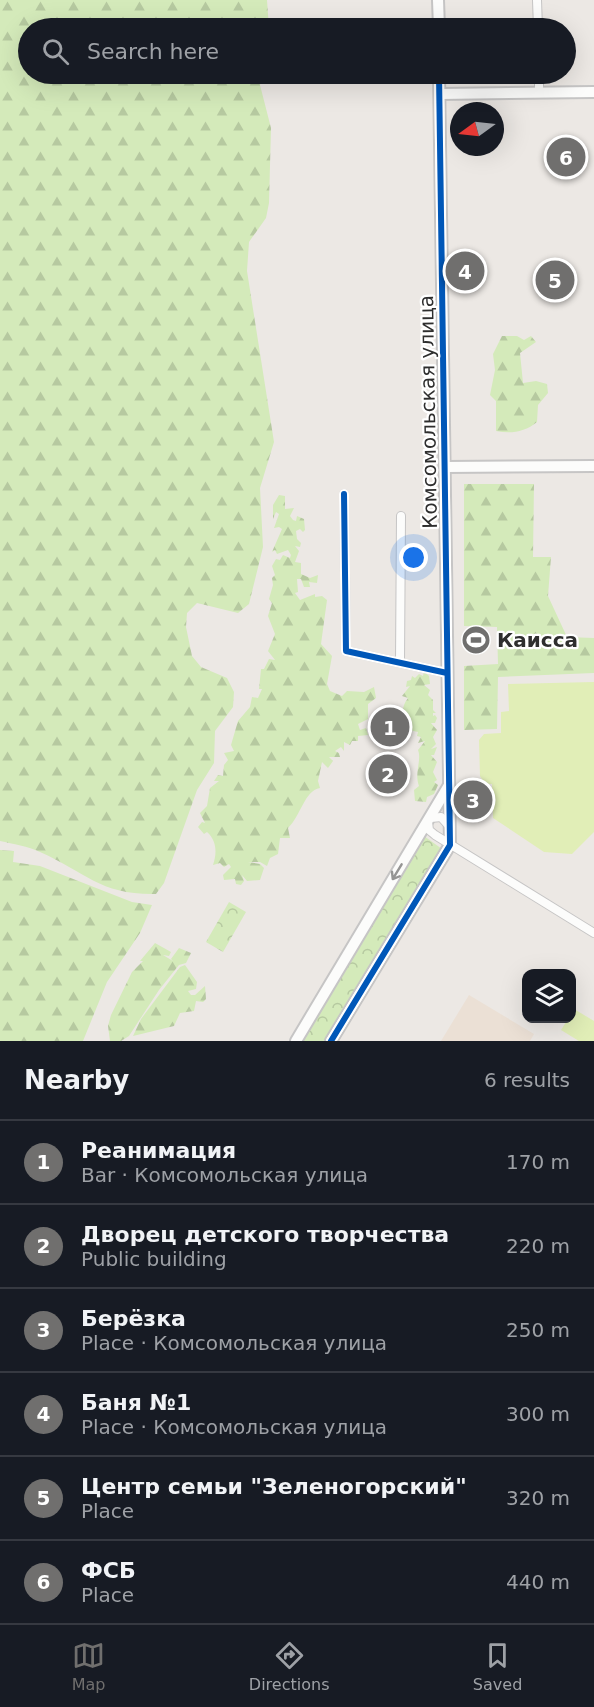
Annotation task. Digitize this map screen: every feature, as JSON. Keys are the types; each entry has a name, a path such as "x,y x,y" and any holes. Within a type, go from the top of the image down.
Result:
{"street":[{"path":"438,0 439,18"},
{"path":"537,0 538,18"},
{"name":"Комсомольская улица","path":"331,1041 450,846 451,779 447,673 440,84"},
{"path":"539,84 539,93"},
{"path":"440,94 594,92"},
{"path":"446,467 594,466"},
{"path":"344,494 346,651 447,673"},
{"path":"399,661 401,516"},
{"name":"Комсомольская улица","path":"296,1041 446,794 451,779"},
{"path":"451,828 441,817 430,820 431,832 450,846 594,933"}],"shaded area":[{"path":"469,995 534,1034 530,1041 441,1041"}],"green space":[{"path":"0,0 267,0 268,18 18,18 18,84 260,84 271,128 269,203 266,218 249,242 247,271 274,442 260,488 263,547 249,604 238,613 197,603 187,613 186,627 192,656 201,667 227,678 234,692 233,707 215,731 214,763 197,790 164,883 156,894 121,891 107,887 35,850 0,841"},
{"path":"502,336 517,336 524,340 531,336 536,342 520,353 523,383 536,381 547,384 548,393 538,405 537,422 523,430 512,432 496,431 496,401 490,395 495,370 493,354"},
{"path":"464,484 534,484 533,557 551,557 548,596 567,637 594,638 594,673 498,677 497,729 464,730 464,666 498,664 497,627 464,626"},
{"path":"279,495 285,496 285,509 294,508 290,516 293,520 296,521 297,516 304,519 305,530 296,531 297,539 301,543 300,547 295,546 299,551 295,562 301,563 301,574 310,578 318,575 317,583 309,582 310,587 304,587 301,579 297,579 298,592 295,593 300,600 315,594 315,597 322,596 327,600 321,644 332,656 327,684 330,691 342,696 347,691 364,692 374,687 376,698 368,704 368,719 358,724 360,730 366,728 368,735 358,736 358,741 352,741 350,745 344,742 344,751 341,747 335,751 340,757 329,757 333,761 328,768 322,762 318,781 320,788 306,799 288,828 290,838 280,838 278,854 270,858 267,866 260,862 248,862 260,864 264,868 260,880 247,881 242,875 244,881 241,885 236,884 235,879 224,880 223,875 231,867 229,864 224,867 220,863 213,865 214,843 207,832 204,834 198,827 202,822 205,823 200,813 207,806 210,788 219,781 214,781 218,775 223,776 224,765 228,760 224,753 234,751 231,745 238,721 250,707 252,697 258,698 262,689 259,689 261,669 264,669 269,659 275,660 268,651 275,634 268,616 272,603 269,599 273,585 272,578 275,575 272,566 276,559 280,560 283,555 290,558 291,555 288,550 277,554 275,550 272,552 282,529 274,528 279,514 276,512 273,519 273,505"},
{"path":"424,671 429,676 430,684 424,685 430,690 428,695 433,700 433,710 436,713 433,713 433,716 437,718 435,723 431,723 437,730 433,737 436,744 431,749 437,747 434,755 431,755 437,762 433,772 437,780 434,782 438,785 434,794 427,797 426,802 415,801 414,790 419,786 418,750 425,741 418,743 421,737 417,736 418,732 409,730 403,711 408,698 402,696 410,686 406,687 407,681 411,680 412,676 415,678 419,674 423,676"},
{"path":"594,682 594,832 572,854 544,852 493,818 492,784 485,784 480,776 479,740 484,734 501,733 501,712 509,711 508,684"},
{"path":"424,836 442,849 326,1041 300,1041"},
{"path":"0,850 14,851 13,862 40,866 132,902 152,905 140,933 107,982 83,1041 0,1041"},
{"path":"229,902 246,912 223,952 206,942"},
{"path":"155,943 171,952 169,956 163,955 173,961 171,959 179,948 191,953 186,963 179,965 159,990 129,1036 121,1041 110,1041 108,1026 111,1015 132,972"},
{"path":"185,965 197,982 196,989 188,991 191,995 195,995 205,986 206,999 203,1002 196,1001 194,1011 180,1013 174,1026 133,1036 141,1019 180,967"},
{"path":"576,1010 594,1021 594,1041 579,1041 561,1030 565,1023 576,1023"}],"cycle path":[{"path":"331,1041 450,845 439,84"},
{"path":"344,494 346,651 447,673"}],"place":[{"name":"ФСБ","path":"566,157"},
{"name":"Баня №1","path":"465,271"},
{"name":"Центр семьи \"Зеленогорский\"","path":"555,280"},
{"name":"Каисса","path":"476,640"},
{"name":"Реанимация","path":"390,727"},
{"name":"Дворец детского творчества","path":"388,774"},
{"name":"Берёзка","path":"473,800"}]}
